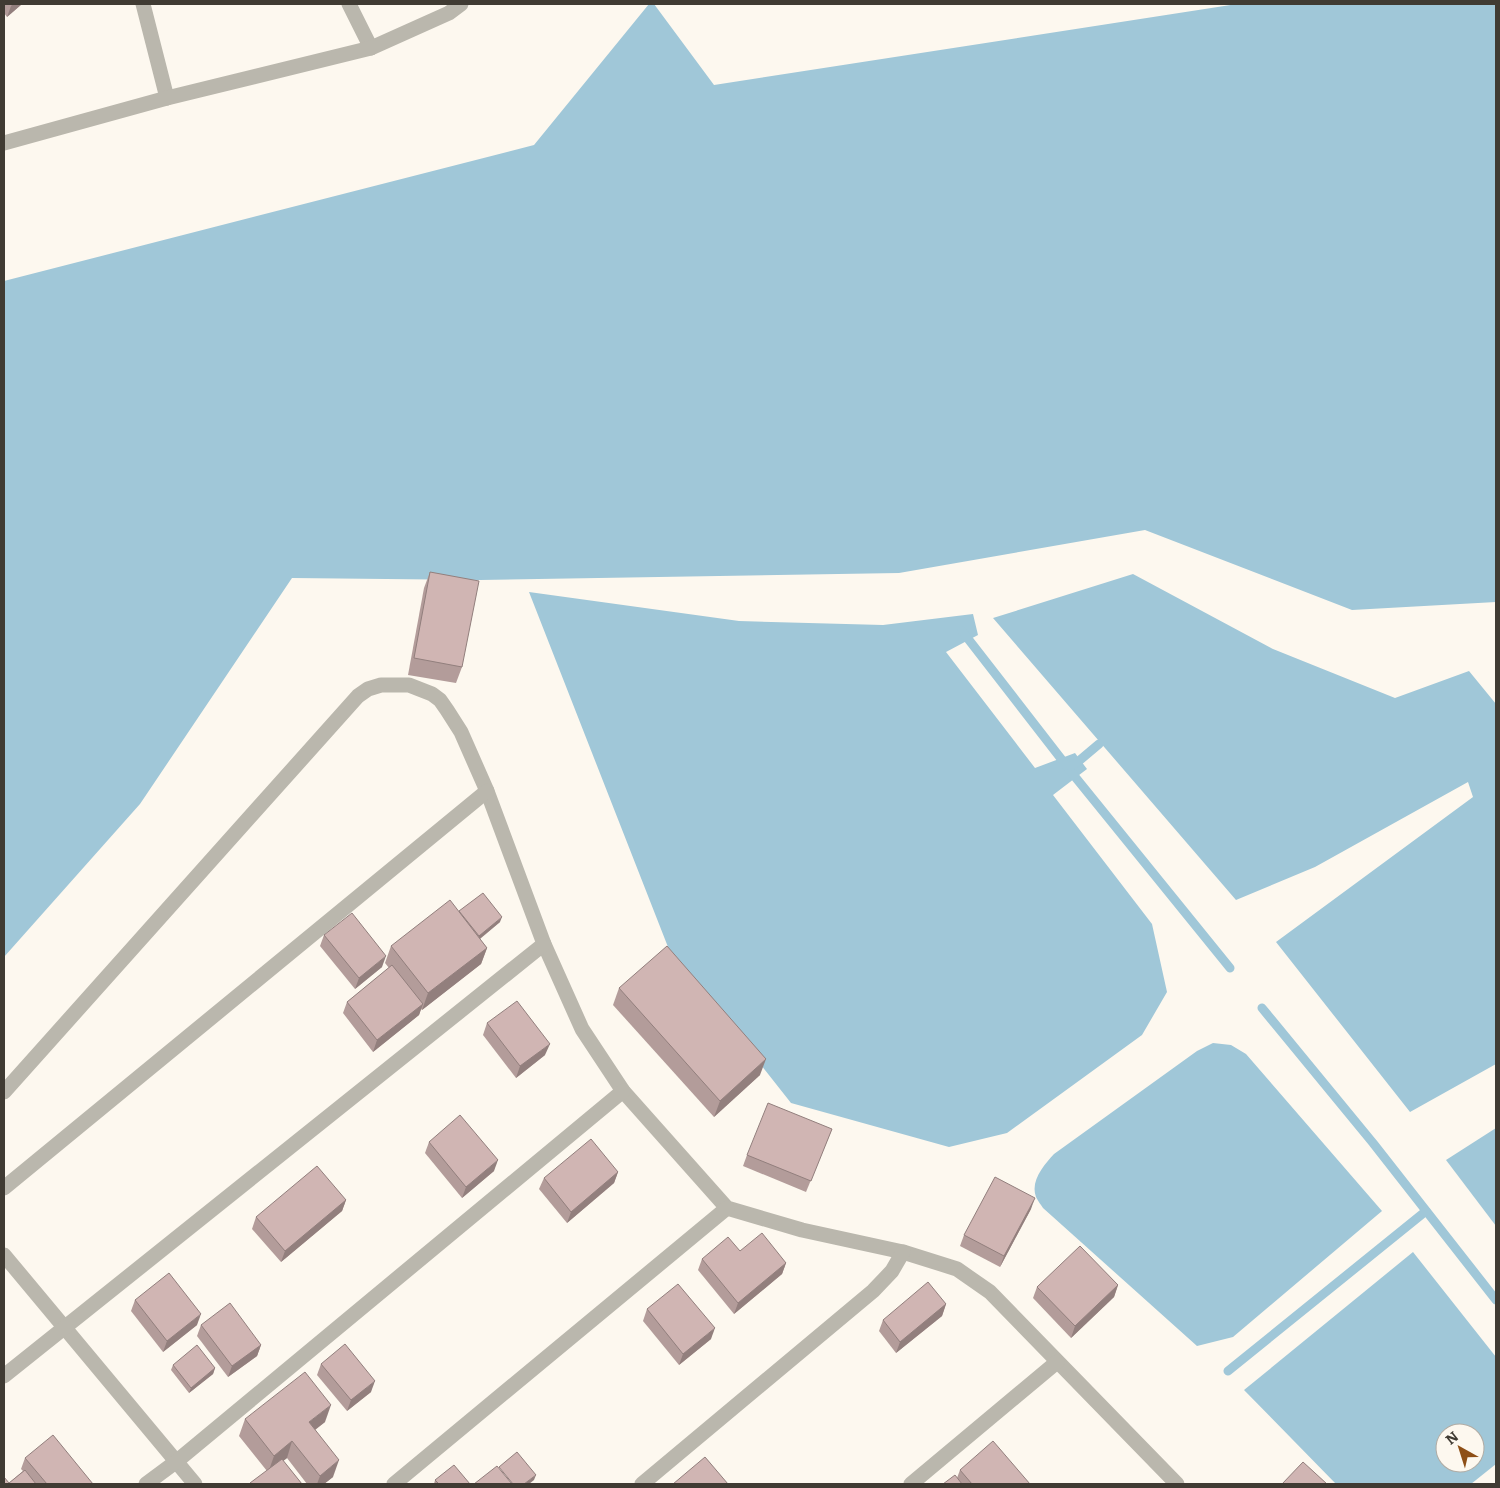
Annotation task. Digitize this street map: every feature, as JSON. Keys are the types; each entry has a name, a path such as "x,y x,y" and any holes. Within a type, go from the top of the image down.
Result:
{"street":[{"path":"143,4 167,98"},
{"path":"349,4 371,48"},
{"path":"4,143 167,98 371,48 449,13 462,4"},
{"path":"4,1092 348,707 368,689 381,685 409,685 432,694 440,700 461,732 487,791 544,944 582,1029 623,1091 727,1208 802,1230 903,1252 957,1269 990,1292 1177,1484"},
{"path":"4,1188 487,791"},
{"path":"4,1376 544,944"},
{"path":"146,1484 177,1461 623,1091"},
{"path":"394,1484 727,1208"},
{"path":"642,1484 873,1291 892,1271 903,1252"},
{"path":"4,1255 195,1484"},
{"path":"911,1484 1057,1362"}],"water":[{"path":"649,4 654,4 714,85 1237,4 1496,4 1496,602 1352,610 1145,530 899,573 480,580 292,578 140,804 4,957 4,281 534,145"},
{"path":"1133,574 1273,649 1395,698 1469,671 1496,704 1496,1064 1410,1112 1276,942 1473,797 1468,782 1315,867 1236,900 993,618"},
{"path":"529,592 739,621 883,625 973,614 978,635 946,652 1035,768 1075,753 1087,769 1053,795 1152,924 1167,992 1142,1035 1007,1133 949,1147 791,1103 668,947"},
{"path":"1213,1043 1231,1045 1246,1054 1382,1211 1233,1337 1197,1346 1043,1208 1036,1197 1035,1185 1039,1174 1054,1154 1197,1051"},
{"path":"1496,1128 1496,1226 1446,1160"},
{"path":"1413,1252 1496,1357 1496,1464 1485,1473 1485,1423 1435,1423 1435,1473 1485,1473 1471,1484 1336,1484 1244,1390"}],"building":[{"path":"430,572 479,581 462,667 414,658"},
{"path":"483,893 502,917 479,936 459,911"},
{"path":"450,900 487,948 428,993 391,946"},
{"path":"352,913 386,956 359,978 324,935"},
{"path":"667,946 766,1059 720,1101 619,988"},
{"path":"392,965 423,1004 377,1040 347,1002"},
{"path":"517,1001 550,1044 520,1066 487,1023"},
{"path":"768,1103 832,1129 811,1181 747,1155"},
{"path":"460,1115 498,1160 466,1187 429,1142"},
{"path":"591,1139 618,1172 571,1212 544,1178"},
{"path":"317,1166 346,1200 285,1251 256,1217"},
{"path":"995,1177 1035,1198 1004,1256 964,1235"},
{"path":"762,1233 786,1263 738,1303 702,1259 728,1237 740,1251"},
{"path":"1080,1246 1118,1285 1075,1326 1037,1287"},
{"path":"169,1273 201,1314 167,1341 135,1300"},
{"path":"928,1282 946,1304 900,1342 883,1320"},
{"path":"678,1284 715,1328 683,1354 647,1309"},
{"path":"230,1303 261,1345 232,1366 201,1325"},
{"path":"345,1344 375,1381 351,1400 321,1364"},
{"path":"197,1345 215,1368 191,1388 173,1365"},
{"path":"305,1372 331,1405 309,1422 339,1460 320,1476 292,1441 274,1456 245,1419"},
{"path":"53,1435 93,1484 47,1484 25,1458"},
{"path":"993,1441 1030,1484 972,1484 960,1470"},
{"path":"517,1452 536,1475 524,1484 513,1484 499,1467"},
{"path":"705,1457 728,1484 673,1484"},
{"path":"282,1459 302,1484 250,1483"},
{"path":"1303,1462 1327,1484 1282,1484"},
{"path":"454,1465 470,1484 439,1484 435,1480"},
{"path":"497,1466 512,1484 474,1484"},
{"path":"25,1470 36,1484 4,1484 4,1477 9,1483"},
{"path":"955,1475 962,1484 943,1484"}],"waterway":[{"path":"962,631 1076,778 1230,968"},
{"path":"1071,766 1099,744"},
{"path":"1262,1008 1373,1143 1496,1300"},
{"path":"1228,1371 1426,1211"}]}
